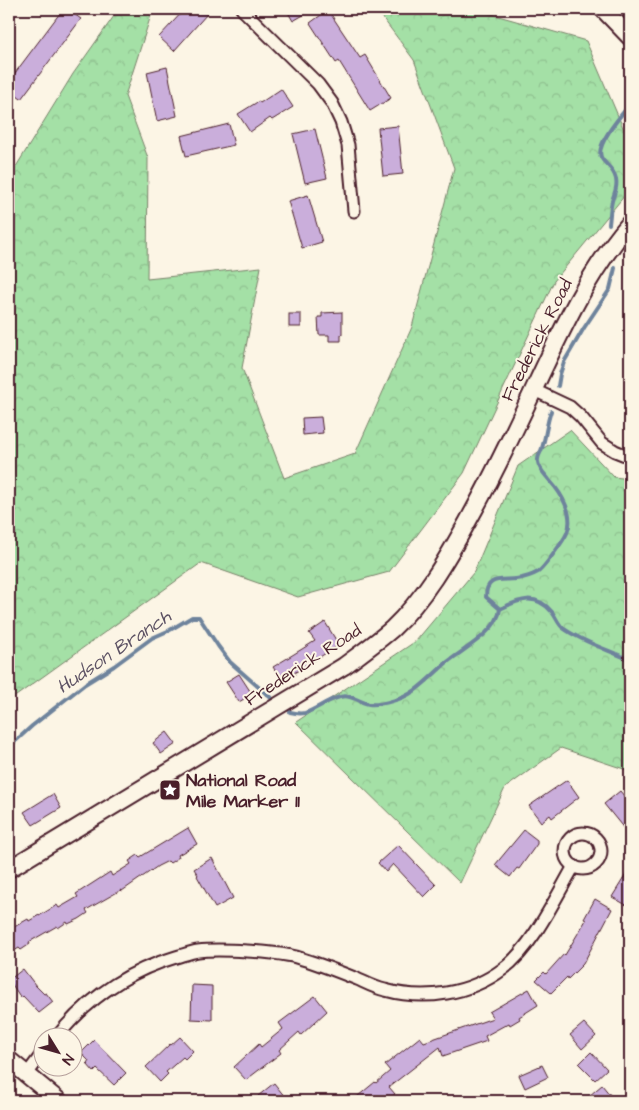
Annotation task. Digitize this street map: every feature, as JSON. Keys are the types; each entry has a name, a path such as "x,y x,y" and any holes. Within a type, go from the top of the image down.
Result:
{"main road":[{"path":"603,9 630,37"},
{"name":"Frederick Road","path":"9,869 344,666 392,628 431,582 458,540 488,486 562,328 588,281 615,241 630,223"},
{"path":"9,1060 59,1101"}],"street":[{"path":"242,9 318,84 332,103 341,122 348,145 354,211"},
{"path":"534,390 570,407 581,417 602,443 630,457"},
{"path":"65,1028 96,997 124,978 161,961 198,951 232,950 265,952 294,957 322,965 384,990 416,996 440,995 465,988 484,981 505,968 520,952 539,926 574,866"},
{"path":"27,1074 32,1067"}],"green space":[{"path":"119,9 153,9 125,96 148,158 147,279 261,267 242,368 284,478 355,454 412,327 454,168 414,60 376,9 474,9 586,41 630,144 630,189 554,281 464,473 389,572 298,597 201,563 9,701 9,178 73,74"},
{"path":"570,430 614,477 630,479 630,771 561,748 505,788 460,883 296,722 416,641 474,572 518,466"}],"building":[{"path":"63,9 67,9 81,19 21,99 9,90 9,81"},
{"path":"185,9 201,9 207,14 174,51 159,37"},
{"path":"286,9 314,9 293,21"},
{"path":"328,10 360,58 365,55 391,98 370,111 339,61 336,63 310,23"},
{"path":"167,67 177,116 157,121 147,72"},
{"path":"281,89 293,107 272,120 270,118 250,132 238,114 259,101 260,103"},
{"path":"229,124 234,145 186,156 181,136"},
{"path":"398,126 403,174 383,176 378,128"},
{"path":"315,129 327,178 305,183 293,134"},
{"path":"308,195 322,242 302,248 288,201"},
{"path":"342,312 341,341 329,341 329,335 319,335 318,317 322,317 322,313"},
{"path":"289,314 301,314 301,327 289,327"},
{"path":"321,417 323,433 303,435 302,418"},
{"path":"325,622 339,645 283,682 273,667 315,641 309,633"},
{"path":"239,674 252,694 239,702 226,682"},
{"path":"167,732 176,744 161,754 153,743"},
{"path":"567,780 579,797 552,818 550,815 541,822 529,806"},
{"path":"620,791 630,803 630,836 604,804"},
{"path":"53,794 61,808 33,825 24,812"},
{"path":"188,828 197,844 178,855 179,857 170,863 168,861 158,866 122,891 86,910 88,913 79,919 68,924 67,922 58,928 57,926 29,942 30,944 21,950 19,948 9,954 9,930 57,905 59,908 78,897 76,894 110,872 112,876 131,864 129,861 138,855 140,857"},
{"path":"524,830 537,840 537,844 519,869 517,868 510,877 495,865"},
{"path":"398,845 436,885 424,897 393,864 386,872 378,863"},
{"path":"212,858 233,898 215,908 194,869"},
{"path":"630,868 630,907 612,897"},
{"path":"595,899 612,909 583,964 551,993 536,980 544,972 546,974 565,955 586,920 584,919"},
{"path":"23,969 36,986 44,994 46,993 53,1002 39,1013 23,996 21,998 9,980"},
{"path":"192,985 212,986 212,1020 191,1019"},
{"path":"529,989 538,1005 510,1025 509,1023 485,1036 487,1041 443,1056 440,1047 389,1087 395,1094 386,1101 352,1101 390,1071 385,1065 420,1037 424,1042 493,1018 489,1012"},
{"path":"315,996 327,1011 301,1035 299,1032 279,1050 281,1053 246,1080 234,1067 259,1044 261,1047 283,1029 279,1023"},
{"path":"584,1023 596,1036 582,1049 570,1035"},
{"path":"180,1037 193,1051 166,1072 168,1074 160,1082 146,1067"},
{"path":"94,1040 126,1073 114,1085 97,1069 94,1072 87,1064 89,1061 82,1052"},
{"path":"591,1052 607,1069 595,1080 579,1064"},
{"path":"542,1065 548,1077 525,1088 519,1075"},
{"path":"274,1083 289,1101 263,1101 258,1096"},
{"path":"602,1085 615,1101 583,1101"}],"waterway":[{"name":"Hudson Branch","path":"609,224 616,182 615,175 604,162 600,151 611,129 630,104"},
{"name":"Hudson Branch","path":"558,386 564,362 610,289 615,268"},
{"name":"Hudson Branch","path":"290,712 305,713 331,700 344,696 371,704 400,699 420,686 445,664 486,633 493,625 500,609 486,597 489,585 496,580 522,578 538,572 558,547 569,526 566,505 541,470 538,461 551,411"},
{"path":"500,609 521,601 534,600 540,602 552,612 561,626 570,633 630,660"},
{"name":"Hudson Branch","path":"9,747 85,684 114,666 152,638 192,617 199,617 230,662 271,698"}],"place":[{"name":"National Road Mile Marker 11","path":"170,790"}]}
